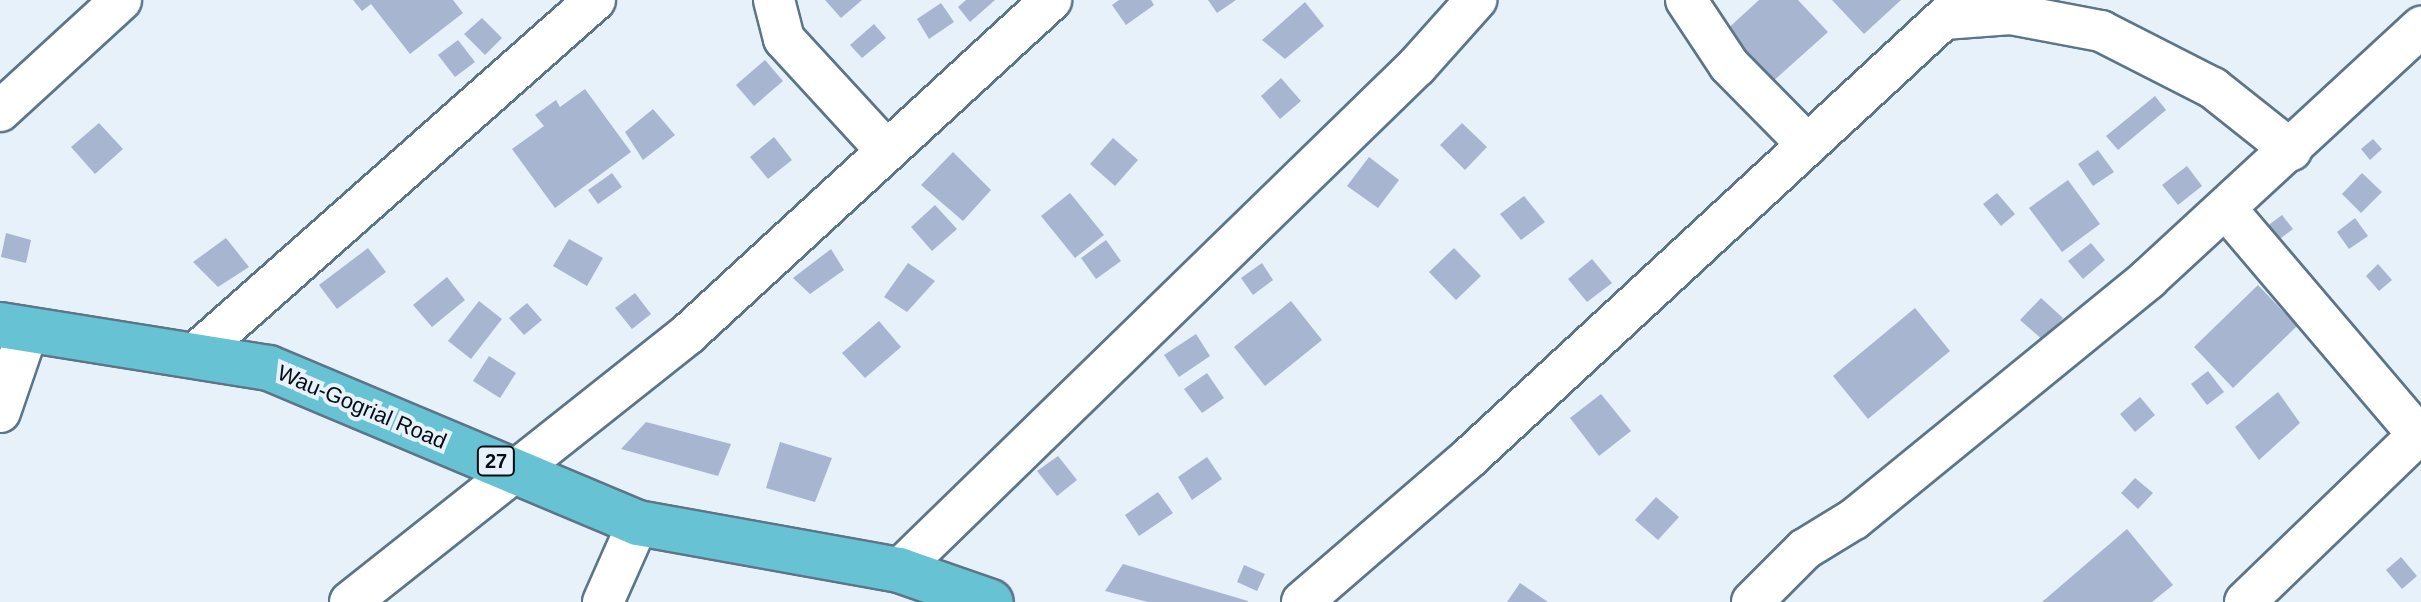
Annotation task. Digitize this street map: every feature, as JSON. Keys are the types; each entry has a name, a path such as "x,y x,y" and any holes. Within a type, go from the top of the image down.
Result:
{"main road":[{"name":"Wau-Gogrial Road","path":"13,329 79,335 269,368 519,470 638,523 899,570 991,602"}],"street":[{"path":"0,111 121,0"},
{"path":"195,354 595,0"},
{"path":"774,0 784,39 887,151"},
{"path":"350,602 689,333 1051,0"},
{"path":"899,570 1417,66 1476,0"},
{"path":"1686,0 1729,65 1808,145"},
{"path":"1302,602 1471,456 1954,10 2011,14 2101,31 2213,88 2291,150"},
{"path":"1752,602 1805,549 1854,519 2032,377 2227,210 2421,27"},
{"path":"2227,210 2420,435 2245,602"},
{"path":"0,412 13,329"},
{"path":"603,602 638,523"}],"building":[{"path":"353,0 453,0 463,13 410,54 371,4 362,11"},
{"path":"825,0 862,0 841,18"},
{"path":"966,0 995,0 970,22 958,7"},
{"path":"1119,0 1151,0 1154,5 1126,25 1112,5"},
{"path":"1208,0 1236,0 1217,13"},
{"path":"1759,0 1798,0 1828,32 1770,84 1723,33"},
{"path":"1832,0 1901,0 1864,34"},
{"path":"1305,2 1324,26 1285,59 1262,40"},
{"path":"941,3 954,22 929,39 917,19"},
{"path":"482,18 502,38 485,55 464,34"},
{"path":"874,24 886,38 862,58 850,45"},
{"path":"458,40 475,62 455,77 438,55"},
{"path":"765,60 783,81 754,106 736,85"},
{"path":"1281,78 1301,101 1280,119 1261,96"},
{"path":"585,89 631,152 555,208 512,149 544,126 535,115 556,100 560,107"},
{"path":"2155,96 2166,110 2118,150 2106,136"},
{"path":"653,109 675,135 643,160 625,132"},
{"path":"99,123 123,149 95,174 71,147"},
{"path":"1462,123 1487,147 1465,170 1440,145"},
{"path":"774,137 792,160 768,179 750,157"},
{"path":"1113,138 1138,160 1115,186 1090,164"},
{"path":"2373,139 2382,149 2370,160 2361,149"},
{"path":"2098,150 2114,172 2093,186 2078,164"},
{"path":"953,152 991,190 963,221 921,185"},
{"path":"1369,157 1399,180 1378,208 1347,186"},
{"path":"2187,166 2202,186 2178,205 2162,185"},
{"path":"612,173 622,187 598,204 588,190"},
{"path":"2362,173 2382,192 2361,213 2342,194"},
{"path":"2068,180 2100,224 2062,252 2029,208"},
{"path":"1070,193 1104,235 1075,258 1041,216"},
{"path":"1997,193 2015,214 2001,226 1983,204"},
{"path":"1524,196 1545,222 1521,240 1500,214"},
{"path":"935,205 957,229 932,251 911,227"},
{"path":"2282,215 2293,229 2277,241 2266,227"},
{"path":"2355,218 2368,236 2349,249 2337,232"},
{"path":"6,233 31,240 26,263 1,257"},
{"path":"226,238 249,267 218,287 193,262"},
{"path":"569,239 603,258 587,286 553,266"},
{"path":"1106,240 1121,261 1096,279 1081,258"},
{"path":"2091,243 2105,260 2083,279 2068,261"},
{"path":"368,248 386,272 337,309 319,285"},
{"path":"1454,248 1481,276 1456,300 1429,272"},
{"path":"831,249 844,270 810,294 793,278"},
{"path":"1592,259 1612,283 1587,302 1568,279"},
{"path":"908,263 935,281 907,312 884,297"},
{"path":"1262,263 1273,280 1253,295 1241,278"},
{"path":"2378,264 2392,280 2379,291 2366,276"},
{"path":"447,277 465,300 432,327 413,305"},
{"path":"2258,285 2297,326 2233,388 2194,347"},
{"path":"635,293 651,314 632,329 615,308"},
{"path":"2041,298 2063,318 2043,340 2020,320"},
{"path":"479,301 502,319 471,359 448,341"},
{"path":"1291,301 1322,340 1265,386 1234,347"},
{"path":"527,303 542,320 524,335 509,318"},
{"path":"1915,308 1950,351 1868,419 1833,376"},
{"path":"879,321 901,347 865,378 842,353"},
{"path":"1196,334 1210,356 1179,377 1164,355"},
{"path":"489,356 516,373 500,398 473,381"},
{"path":"2208,371 2224,392 2207,405 2191,384"},
{"path":"1207,373 1224,398 1202,413 1184,389"},
{"path":"2278,392 2300,423 2259,460 2235,427"},
{"path":"1601,394 1631,431 1599,456 1570,418"},
{"path":"2140,397 2155,415 2135,432 2120,414"},
{"path":"646,422 731,444 718,476 621,449"},
{"path":"780,442 832,458 815,502 766,488"},
{"path":"1058,456 1077,480 1057,496 1037,471"},
{"path":"1207,457 1222,479 1192,500 1178,477"},
{"path":"2135,478 2153,493 2138,509 2121,493"},
{"path":"1158,492 1173,513 1139,536 1125,515"},
{"path":"1656,497 1679,517 1658,540 1635,520"},
{"path":"2127,529 2173,585 2152,602 2042,602"},
{"path":"2401,557 2417,576 2402,589 2386,570"},
{"path":"1123,564 1248,602 1148,602 1105,591"},
{"path":"1244,565 1265,574 1257,591 1237,582"},
{"path":"1520,583 1548,602 1507,602"}]}
